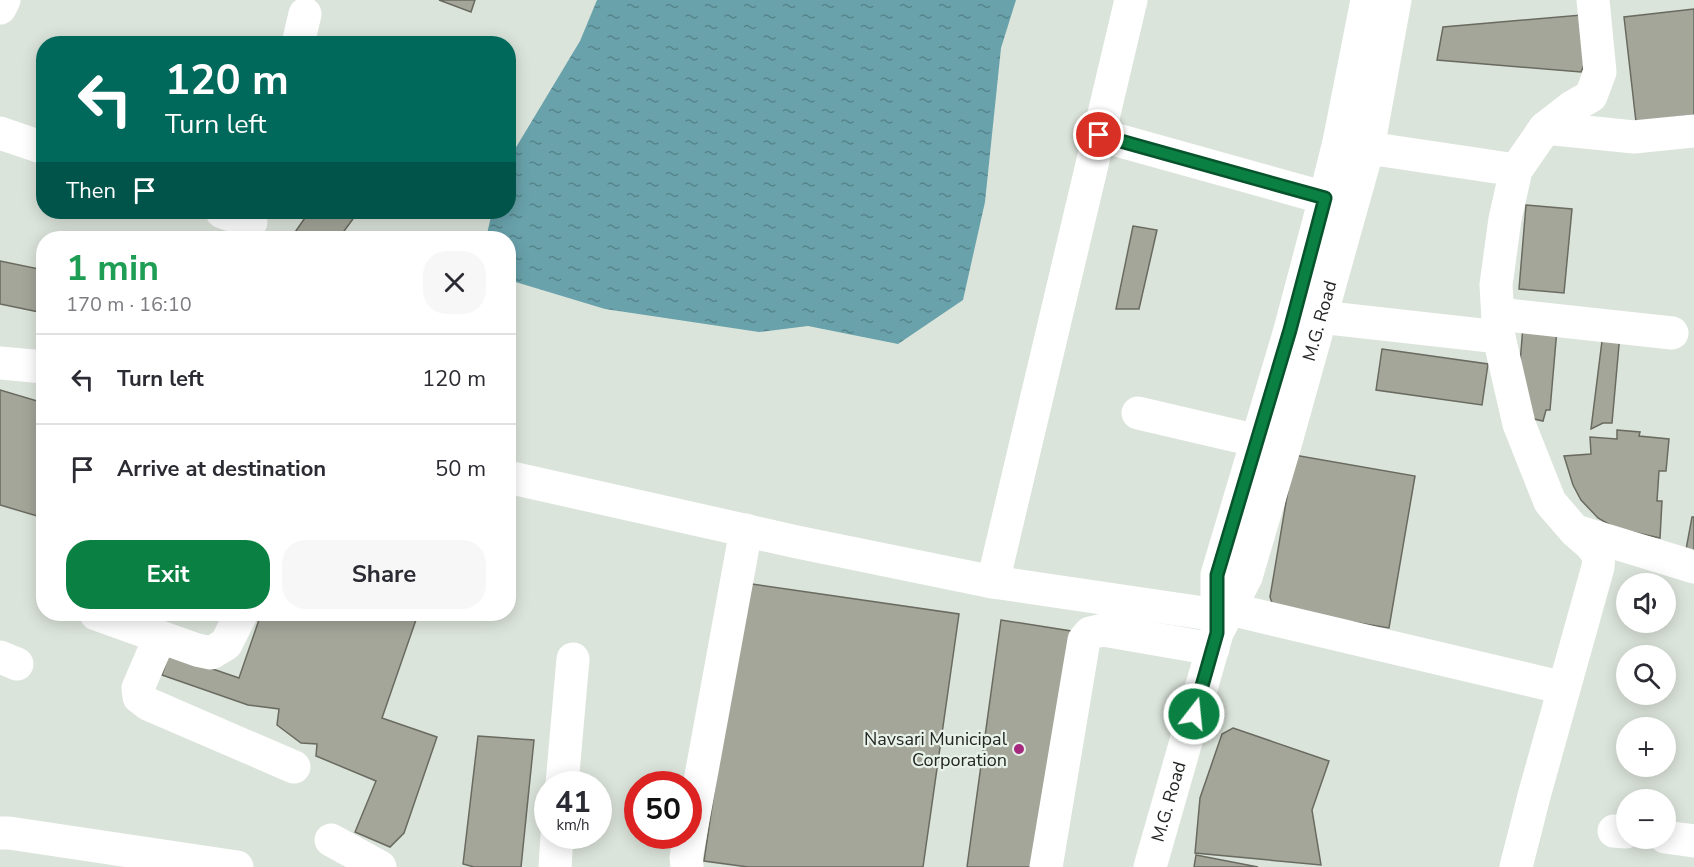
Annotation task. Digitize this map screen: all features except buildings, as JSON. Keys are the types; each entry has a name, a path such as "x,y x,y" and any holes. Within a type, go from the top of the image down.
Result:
{"street":[{"path":"0,8 4,0"},
{"path":"993,582 1131,0"},
{"name":"M.G. Road","path":"1149,867 1219,626 1246,577 1368,148 1372,0"},
{"name":"M.G. Road","path":"1219,626 1217,575 1290,330 1339,142 1372,0"},
{"path":"1516,867 1598,567 1599,555 1550,502 1519,424 1499,326 1496,285 1505,219 1516,170 1545,128 1572,107 1591,96 1600,72 1593,0"},
{"path":"1545,128 1635,137 1694,131"},
{"path":"0,133 36,145"},
{"path":"1099,135 1325,198"},
{"path":"1368,148 1516,170"},
{"path":"1320,317 1672,333"},
{"path":"0,363 36,366"},
{"path":"1138,413 1258,441"},
{"path":"516,479 884,561 1219,626 1564,688"},
{"path":"687,867 686,858 746,530"},
{"path":"1575,531 1694,567"},
{"path":"115,621 211,653 226,644 238,621"},
{"path":"1046,867 1084,640 1090,633 1103,630 1219,626"},
{"path":"160,637 138,688 139,697 148,704 294,767"},
{"path":"563,771 573,659"},
{"path":"0,833 9,832 237,867"},
{"path":"1676,839 1694,841"},
{"path":"331,840 380,867"},
{"path":"555,867 556,849"}],"water":[{"path":"597,0 1016,0 1001,48 985,202 963,300 898,344 808,326 759,332 605,309 516,282 516,231 488,231 490,219 516,219 516,147 580,41"}],"place":[{"name":"Navsari Municipal Corporation","path":"1019,749"}],"route":[{"path":"1099,135 1325,198 1290,330 1217,575 1217,633 1194,714"}]}
